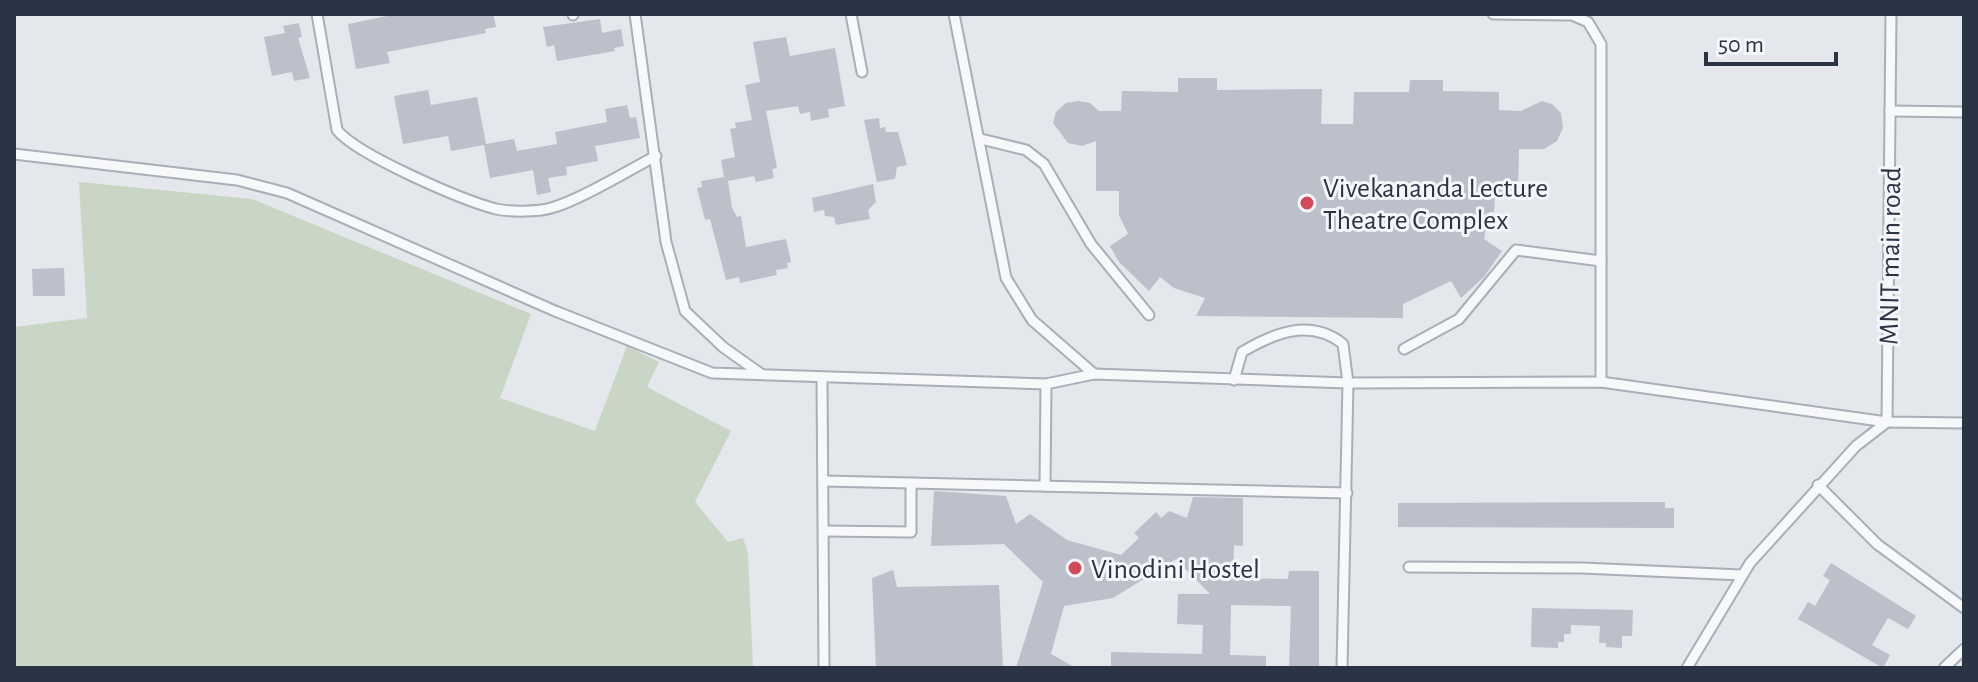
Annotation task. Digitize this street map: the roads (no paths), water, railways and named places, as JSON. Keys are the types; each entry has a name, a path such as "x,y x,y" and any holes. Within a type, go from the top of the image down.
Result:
{"lane":[{"path":"317,14 337,130 346,141 366,153 436,184 498,209 551,209 656,156"},
{"path":"635,14 666,242 685,311 723,347 764,376"},
{"path":"851,14 862,72"},
{"path":"954,14 1006,278 1032,320 1094,374"},
{"path":"1493,14 1572,15 1588,22 1601,44 1601,382"},
{"name":"MNIT main road","path":"1887,422 1891,14"},
{"path":"1890,111 1964,112"},
{"path":"981,139 1026,150 1044,164 1091,244 1149,315"},
{"path":"14,154 237,180 287,193 555,311 712,373 822,379 971,379 1046,384 1094,374 1348,383 1601,382 1887,422 1964,423"},
{"path":"1404,349 1459,319 1516,250 1601,261"},
{"path":"1234,380 1242,352 1286,330 1331,334 1343,344 1348,383 1342,668"},
{"path":"822,379 824,668"},
{"path":"1045,486 1046,384"},
{"path":"1687,668 1742,575 1818,485 1856,446 1887,422"},
{"path":"825,481 1347,493"},
{"path":"824,531 911,532 911,483"},
{"path":"1818,485 1877,544 1964,608"},
{"path":"1409,567 1582,568 1742,575"},
{"path":"1944,668 1964,649"}],"place":[{"name":"Vivekananda Lecture Theatre Complex","path":"1307,203"},
{"name":"Vinodini Hostel","path":"1075,568"}]}
